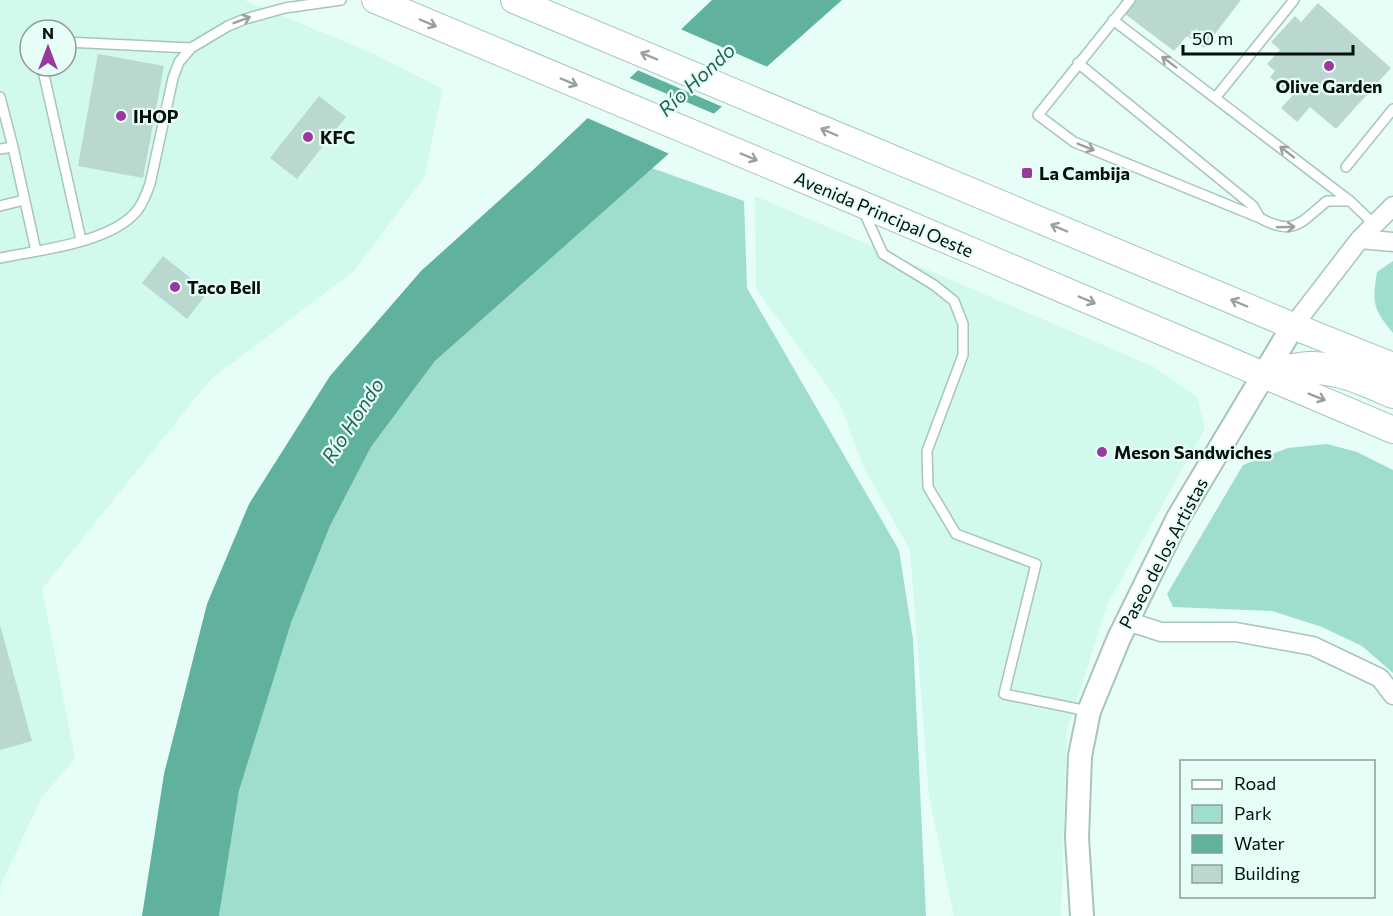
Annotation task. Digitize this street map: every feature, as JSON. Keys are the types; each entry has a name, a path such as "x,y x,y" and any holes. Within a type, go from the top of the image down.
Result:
{"highway":[{"path":"1263,375 1308,368 1332,370 1355,375 1393,392"}],"main road":[{"name":"Avenida Principal Oeste","path":"375,0 1393,430"},
{"path":"514,0 1393,366"},
{"path":"543,0 574,25"}],"street":[{"name":"Paseo de los Artistas","path":"1082,916 1077,838 1080,756 1089,711 1127,621 1178,518 1293,326 1360,239 1393,206"},
{"path":"1360,239 1393,242"},
{"path":"1127,621 1161,632 1236,632 1313,646 1380,678 1393,695"}],"lane":[{"path":"0,258 110,232 135,213 144,200 150,184 172,78 179,62 190,48 245,19 285,8 341,0"},
{"path":"1130,0 1038,115 1074,142 1260,218 1276,227 1295,227 1327,201 1350,201"},
{"path":"1216,97 1294,0"},
{"path":"1113,20 1350,201 1375,225"},
{"path":"78,43 190,48"},
{"path":"1078,63 1252,206 1260,218"},
{"path":"45,78 81,240"},
{"path":"0,97 36,250"},
{"path":"1346,167 1393,109"},
{"path":"0,150 13,147"},
{"path":"0,206 24,201"},
{"path":"859,203 883,254 934,285 954,301 963,324 963,355 927,451 928,487 956,534 1036,564 1004,694 1089,711"}],"shaded area":[{"path":"0,0 244,0 370,52 443,89 424,178 354,271 210,380 42,589 75,759 42,797 1,884 0,900"},
{"path":"755,196 1154,367 1197,397 1205,428 1107,605 1067,732 1061,916 954,916 929,796 910,550 865,470 839,402 756,289"}],"green space":[{"path":"652,168 744,201 747,288 899,550 913,639 926,916 219,916 239,791 291,623 330,526 371,447 435,361"},
{"path":"1393,261 1393,333 1378,311 1375,291 1377,272"},
{"path":"1327,444 1357,452 1393,470 1393,673 1362,646 1322,627 1272,611 1173,607 1167,594 1243,465 1288,448"}],"water":[{"name":"Río Hondo","path":"712,0 842,0 435,361 371,447 330,526 291,623 239,791 219,916 142,916 164,774 207,604 249,504 330,376 421,271 533,170"}],"pier":[{"path":"678,28 770,68 725,108 635,69"},
{"path":"627,77 717,115 672,155 585,117"}],"building":[{"path":"1135,0 1241,0 1204,48 1187,36 1174,51 1125,14"},
{"name":"Olive Garden","path":"1318,3 1391,68 1336,129 1310,107 1297,122 1281,108 1292,96 1270,77 1275,71 1267,64 1280,50 1271,42 1295,16 1301,22"},
{"name":"IHOP","path":"98,54 164,66 143,178 78,166"},
{"name":"KFC","path":"319,96 346,117 297,179 270,158"},
{"name":"Taco Bell","path":"163,256 208,292 187,319 142,283"},
{"path":"0,625 32,741 0,750"}],"place":[{"name":"Olive Garden","path":"1329,66"},
{"name":"IHOP","path":"121,116"},
{"name":"KFC","path":"308,137"},
{"name":"La Cambija","path":"1027,173"},
{"name":"Taco Bell","path":"175,287"},
{"name":"Meson Sandwiches","path":"1102,452"}]}
